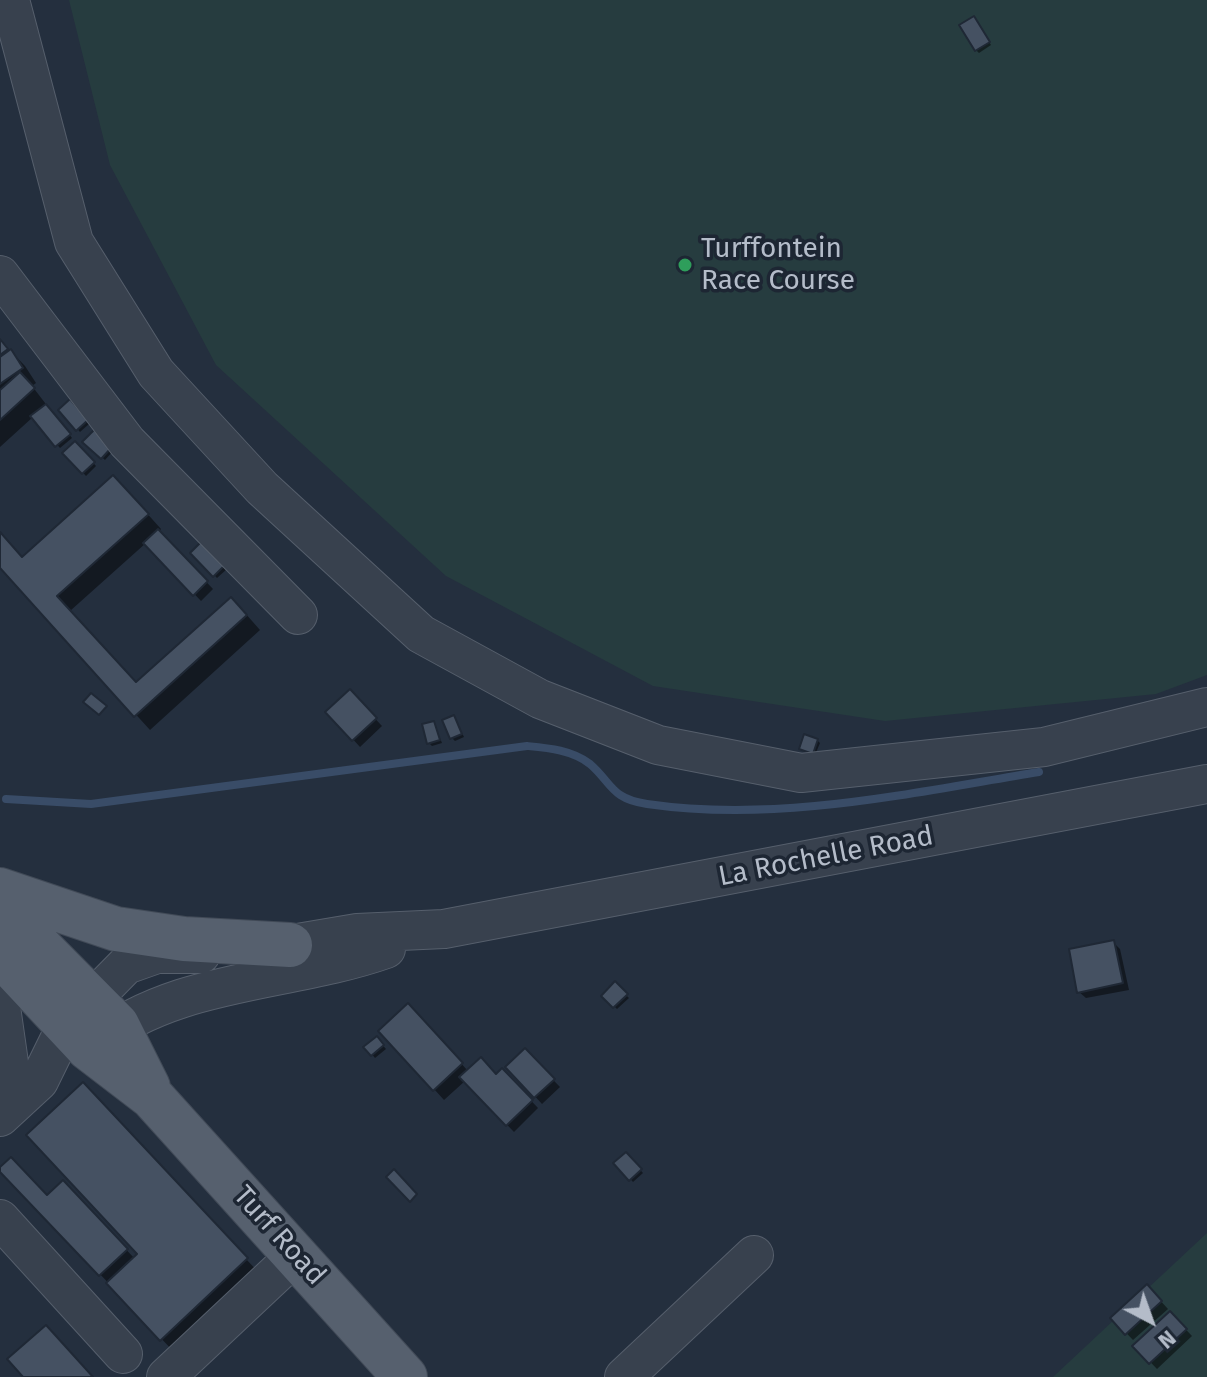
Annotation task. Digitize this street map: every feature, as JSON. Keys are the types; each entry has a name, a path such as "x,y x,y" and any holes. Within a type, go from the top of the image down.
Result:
{"main road":[{"path":"0,890 116,929 184,939 290,945"},
{"name":"Turf Road","path":"0,907 58,1013"},
{"name":"Turf Road","path":"0,954 58,1013 152,1097 405,1377"}],"street":[{"path":"10,0 74,242 156,373 262,488 421,634 540,699 658,745 801,773 1044,747 1207,707"},
{"path":"0,275 127,442 298,615"},
{"name":"La Rochelle Road","path":"58,1013 142,957 290,945 357,933 444,929 1207,784"},
{"name":"La Rochelle Road","path":"58,1013 185,998 374,953 444,929"},
{"path":"16,1090 57,1073 58,1013"},
{"path":"16,1090 58,1013"},
{"path":"0,1219 123,1354"},
{"path":"166,1377 296,1255"},
{"path":"624,1377 754,1255"}],"green space":[{"name":"Turffontein Race Course","path":"69,0 1207,0 1207,675 1156,694 885,721 653,686 446,576 216,365 110,165"},
{"path":"1207,1233 1207,1377 1053,1377"}],"building":[{"path":"974,16 990,42 975,51 959,25"},
{"path":"0,339 8,349 0,355"},
{"path":"11,349 23,368 0,384 0,357"},
{"path":"20,372 35,388 0,420 0,390"},
{"path":"70,399 88,420 76,431 58,410"},
{"path":"46,404 71,434 55,447 30,416"},
{"path":"94,430 112,447 101,459 82,442"},
{"path":"75,441 95,462 82,474 62,453"},
{"path":"113,475 149,514 57,596 136,682 231,597 247,615 134,717 0,568 0,532 22,557"},
{"path":"158,529 208,581 193,596 143,543"},
{"path":"202,541 225,565 213,577 190,553"},
{"path":"350,689 377,718 352,741 325,712"},
{"path":"91,693 107,706 99,715 83,702"},
{"path":"454,715 462,734 450,739 442,720"},
{"path":"434,721 440,740 427,744 422,724"},
{"path":"804,734 818,739 813,754 799,749"},
{"path":"1114,940 1123,983 1077,993 1069,949"},
{"path":"615,981 628,994 613,1008 601,996"},
{"path":"408,1003 463,1063 433,1091 378,1031"},
{"path":"377,1036 384,1045 371,1056 363,1047"},
{"path":"525,1048 555,1079 534,1098 505,1067"},
{"path":"481,1057 496,1074 502,1068 533,1100 506,1126 459,1077"},
{"path":"83,1082 248,1258 160,1341 106,1283 137,1254 26,1135"},
{"path":"626,1152 642,1169 629,1181 613,1163"},
{"path":"11,1157 47,1195 63,1180 128,1249 99,1276 0,1172 0,1167"},
{"path":"394,1169 417,1194 410,1202 386,1177"},
{"path":"1147,1284 1162,1301 1125,1335 1110,1318"},
{"path":"1170,1311 1187,1329 1149,1364 1132,1346"},
{"path":"46,1325 93,1377 23,1377 7,1359"}],"waterway":[{"path":"6,799 91,804 527,746 560,750 583,759 619,794 635,802 696,809 795,808 844,803 1039,772"}],"place":[{"name":"Turffontein Race Course","path":"685,265"}]}
